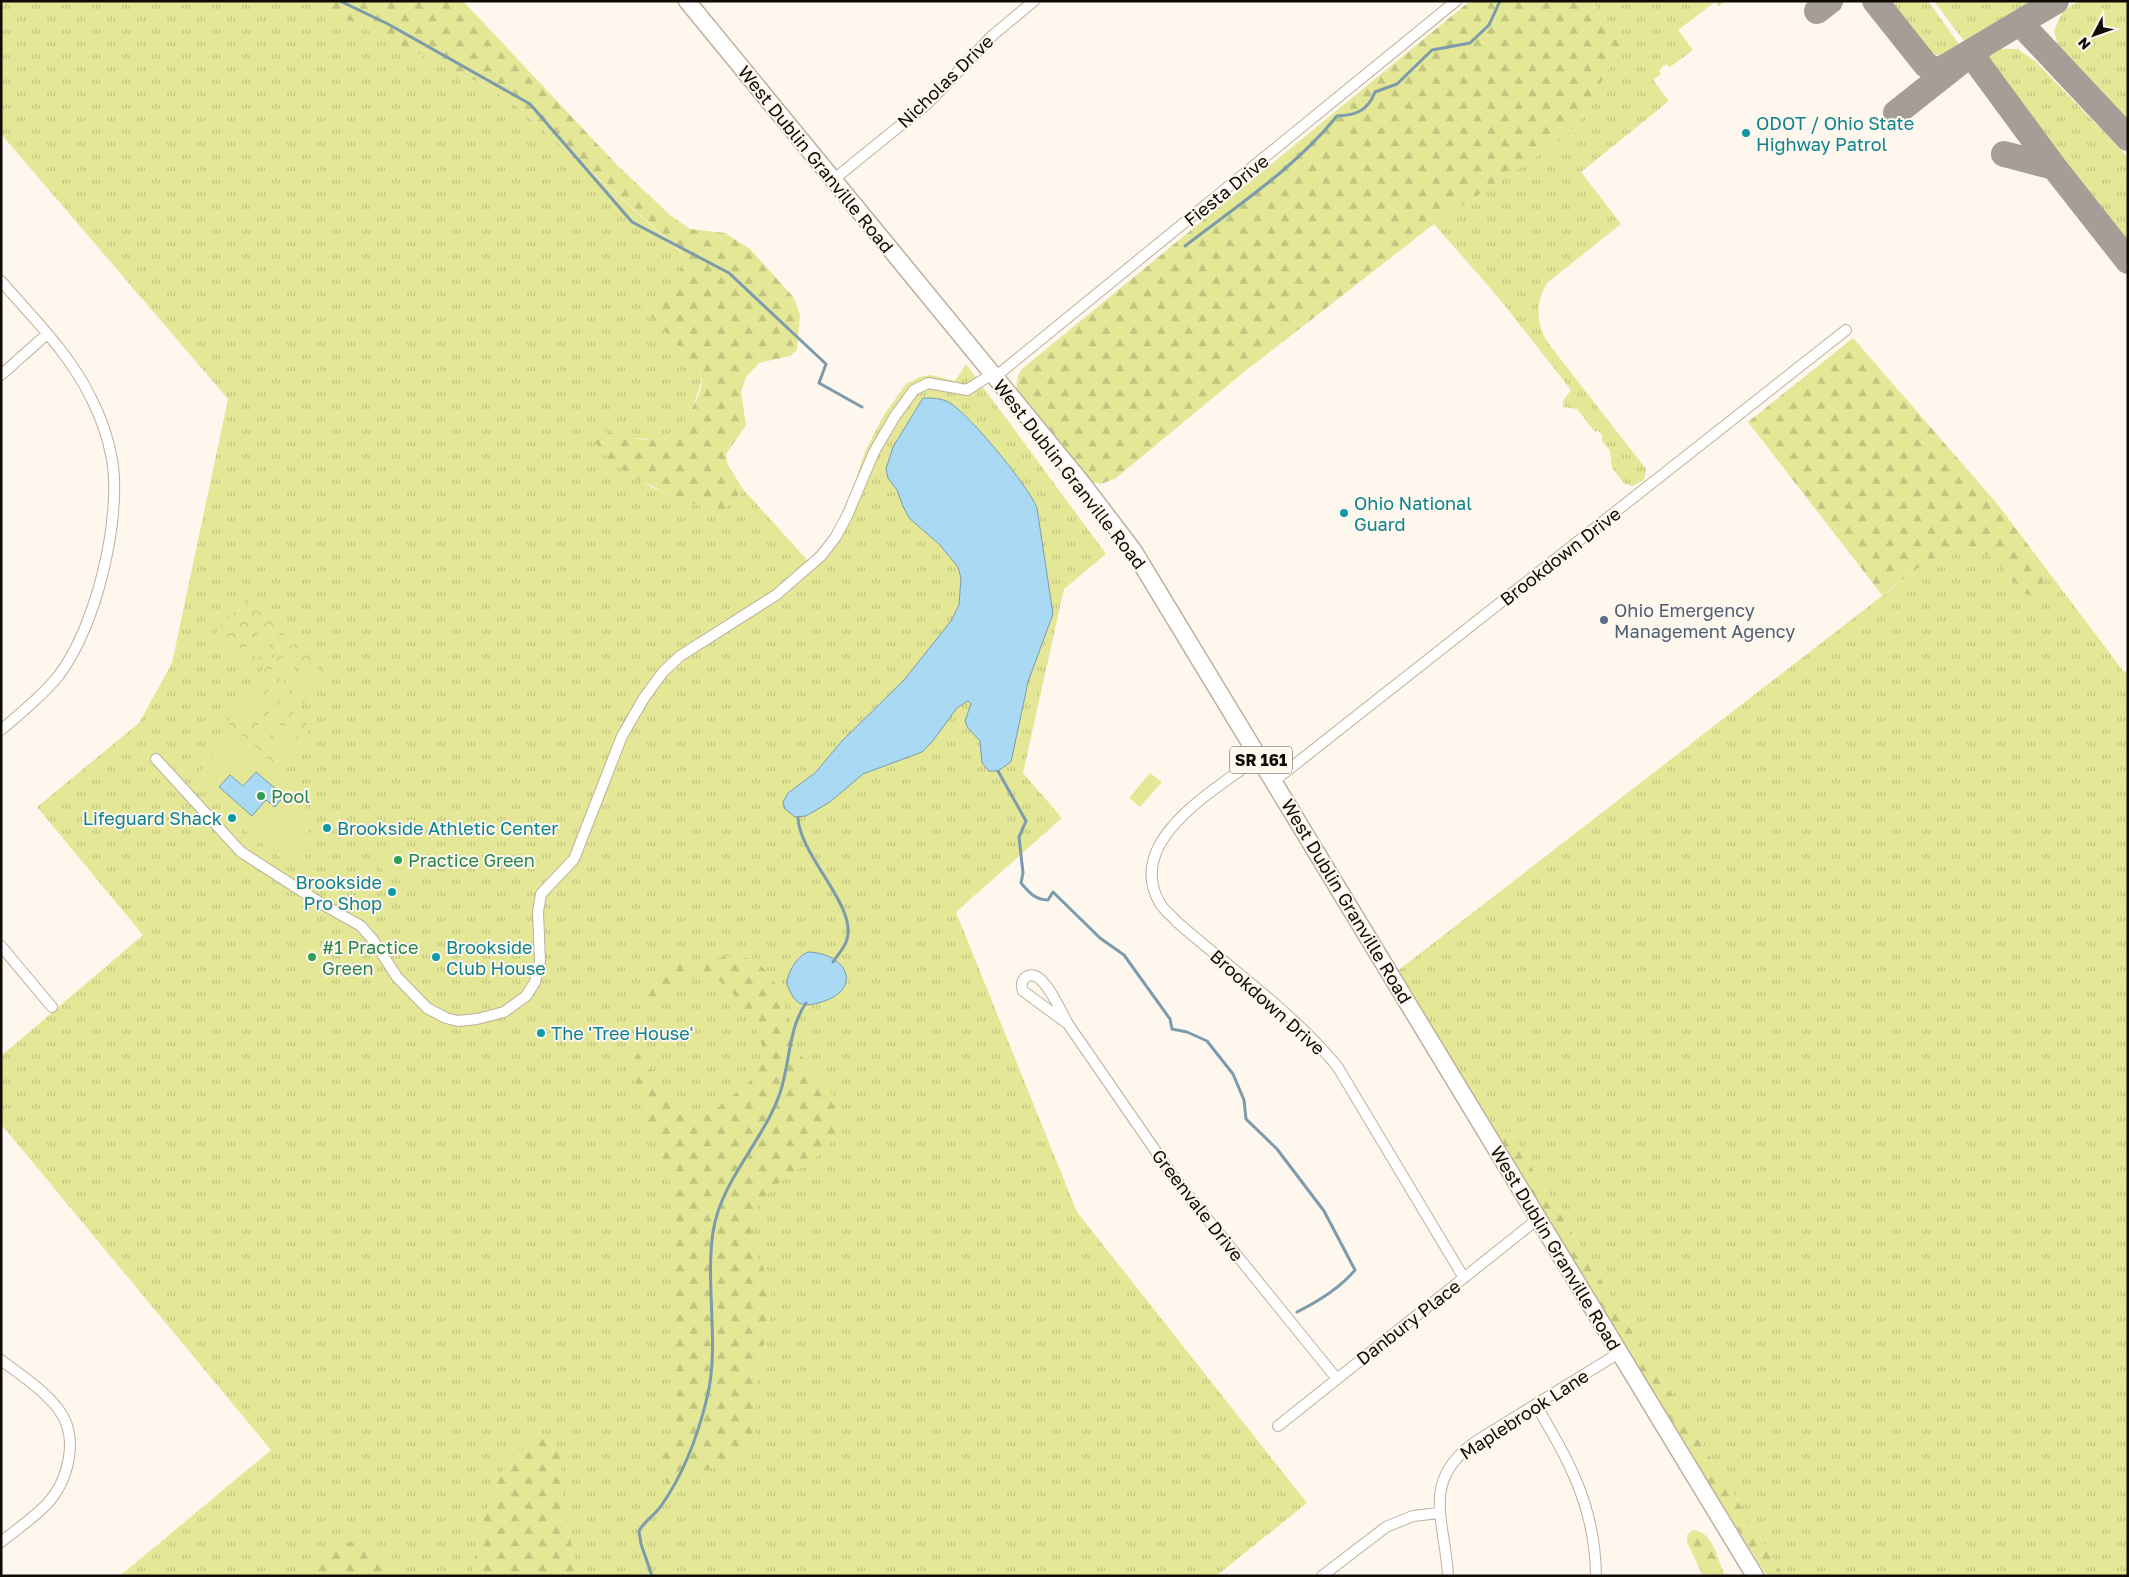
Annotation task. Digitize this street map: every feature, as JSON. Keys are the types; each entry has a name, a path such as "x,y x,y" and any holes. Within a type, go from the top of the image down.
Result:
{"main road":[{"name":"West Dublin Granville Road","path":"687,1 1082,483 1133,550 1755,1576"}],"street":[{"name":"Nicholas Drive","path":"833,180 928,103 993,35 1034,1"},
{"name":"Fiesta Drive","path":"156,759 238,848 317,901 361,926 401,981 414,996 437,1014 451,1020 467,1020 494,1015 510,1008 529,992 538,974 540,960 539,908 542,892 574,859 622,736 638,706 657,679 687,650 776,595 821,556 835,538 847,516 874,452 895,416 914,390 928,383 967,390 993,376 1456,1"},
{"path":"1,281 47,334 76,372 91,397 108,440 112,459 114,502 110,533 92,609 73,653 59,675 44,692 1,730"},
{"name":"Brookdown Drive","path":"1274,781 1846,330"},
{"path":"1,374 47,334"},
{"name":"Brookdown Drive","path":"1259,757 1190,809 1170,828 1159,842 1154,856 1153,888 1162,906 1177,922 1287,1015 1321,1046 1337,1066 1464,1278"},
{"path":"1,946 52,1007"},
{"name":"Greenvale Drive","path":"1068,1024 1023,991 1022,983 1024,978 1034,975 1042,980 1068,1024 1175,1179 1337,1379"},
{"name":"Danbury Place","path":"1278,1426 1539,1218"},
{"name":"Maplebrook Lane","path":"1448,1576 1440,1512 1440,1494 1449,1466 1457,1456 1478,1440 1620,1353"},
{"path":"1,1360 41,1390 60,1412 70,1439 69,1459 65,1475 56,1491 46,1505 1,1542"},
{"path":"1536,1405 1565,1454 1581,1488 1593,1534 1596,1576"},
{"path":"1322,1576 1386,1527 1407,1518 1440,1512"}],"green space":[{"path":"1,1 308,1 482,84 512,102 681,252 683,259 675,289 645,306 646,311 702,372 698,392 689,413 676,430 657,440 634,438 609,458 651,487 715,512 739,496 742,488 808,561 830,536 845,511 865,452 882,418 905,385 919,377 931,375 955,381 966,364 1106,554 1064,589 1023,773 1062,818 956,912 1077,1212 1307,1503 1216,1576 120,1576 271,1450 1,1124 1,1056 143,935 37,807 139,723 172,663 228,399 1,134"},
{"path":"308,1 463,1 617,165 670,215 690,229 725,233 750,249 794,298 800,315 797,350 790,356 759,363 746,377 741,392 746,425 726,454 727,463 742,488 732,503 724,509 715,512 644,482 626,472 611,460 599,447 592,433 594,428 640,439 655,440 663,438 671,434 684,422 697,398 701,389 702,372 646,311 645,305 675,289 683,259 681,251 512,102 482,84"},
{"path":"1470,1 1592,1 1624,41 1578,124 1560,141 1434,224 1244,372 1116,478 1101,484 1086,480 1016,390 1018,376 1022,369"},
{"path":"1592,1 1725,1 1719,6 1715,2 1678,30 1693,50 1670,67 1666,64 1659,70 1661,74 1653,80 1669,101 1581,172 1621,224 1547,283 1540,298 1539,320 1548,343 1646,469 1644,480 1632,486 1624,483 1612,468 1610,451 1601,439 1603,437 1598,430 1595,432 1577,409 1563,407 1563,401 1571,390 1498,297 1434,224 1560,141 1578,124 1624,41"},
{"path":"1887,1 1928,1 1961,47 1947,54 1933,54 1924,48"},
{"path":"1934,1 2035,1 1968,43 1964,41"},
{"path":"2079,1 2128,1 2128,122 2059,50 2054,31 2063,11"},
{"path":"2000,49 2018,49 2036,62 2128,157 2128,259 1985,72 1983,59"},
{"path":"1853,338 1999,506 2044,566 2042,588 2037,595 2025,594 1992,557 1975,548 1952,548 1922,565 1882,595 1748,422"},
{"path":"1952,548 1975,548 1992,557 2025,594 2037,595 2042,587 2044,566 2124,672 2128,671 2128,1576 1784,1576 1510,1132 1503,1132 1500,1142 1396,972 1922,565"},
{"path":"251,596 268,611 268,614 271,614 287,628 287,632 253,668 236,653 236,650 233,650 217,636 216,632"},
{"path":"268,623 280,634 257,659 245,649"},
{"path":"293,636 296,636 332,668 332,671 300,707 297,707 281,693 281,689 277,689 262,676 261,671"},
{"path":"293,645 304,656 282,681 270,671"},
{"path":"312,663 324,673 301,699 290,688"},
{"path":"260,683 311,728 277,766 227,722"},
{"path":"259,693 271,703 248,729 236,718"},
{"path":"274,706 286,717 264,743 252,732"},
{"path":"290,720 302,731 279,757 267,746"},
{"name":"Pool","path":"231,735 290,787 311,789 309,802 306,803 306,810 311,811 308,839 304,860 298,870 236,824 240,820 193,779"},
{"path":"1150,773 1162,782 1140,807 1129,798"},
{"name":"Practice Green","path":"399,844 407,847 417,857 420,870 416,873 398,876 378,866 380,854 390,846"},
{"name":"#1 Practice Green","path":"309,938 318,942 321,949 324,958 322,974 305,975 299,969 303,944"},
{"path":"732,956 748,958 756,962 768,973 775,983 804,1060 833,1095 840,1111 840,1120 836,1134 828,1146 767,1194 759,1206 754,1219 753,1241 768,1280 772,1302 758,1370 756,1434 753,1444 746,1452 716,1467 692,1475 678,1490 671,1491 666,1485 670,1466 660,1451 671,1435 675,1419 677,1393 674,1333 674,1228 670,1180 654,1132 641,1105 630,1054 632,1050 637,1052 670,1096 692,1114 702,1115 710,1112 747,1084 760,1069 762,1063 761,1041 749,1015 722,983 713,978 706,977 688,980 655,1006 646,1004 641,993 645,982 653,974 665,968 693,961"},
{"path":"1503,1131 1510,1132 1784,1576 1767,1576 1637,1368 1500,1142"},
{"path":"538,1434 544,1435 552,1441 560,1454 563,1496 578,1576 472,1576 483,1520 498,1480 516,1452 523,1444"},
{"path":"1693,1530 1700,1532 1710,1541 1725,1576 1702,1574 1687,1542 1687,1535"},
{"path":"347,1542 361,1545 374,1553 384,1563 392,1576 304,1576 315,1557 320,1553 332,1546"}],"water":[{"path":"923,398 944,400 959,410 984,436 1023,484 1037,508 1053,614 1028,682 1011,762 998,771 989,771 982,763 980,741 968,728 965,721 971,704 968,701 957,708 932,742 922,752 863,774 830,802 806,816 795,817 785,809 783,802 788,793 815,773 841,742 904,680 951,621 959,605 961,578 958,567 939,544 909,518 897,490 888,478 886,469 893,447"},
{"path":"256,772 284,796 275,807 266,800 252,816 219,787 230,775 243,786"},
{"path":"808,952 822,954 841,965 846,973 846,982 842,990 833,997 807,1005 795,1000 787,980 793,965"}],"waterway":[{"path":"340,1 388,24 530,104 632,222 729,273 826,364 819,383 862,407"},
{"path":"1185,246 1284,169 1321,135 1337,116 1350,115 1365,108 1375,92 1397,84 1432,50 1470,43 1489,25 1500,1"},
{"path":"998,771 1026,821 1019,837 1023,873 1021,883 1030,893 1039,898 1048,900 1053,892 1100,938 1124,955 1170,1019 1172,1029 1187,1032 1207,1041 1233,1074 1244,1100 1246,1119 1277,1149 1324,1211 1355,1270 1328,1294 1297,1312"},
{"path":"798,818 801,833 836,896 848,926 846,942 833,962"},
{"path":"652,1576 641,1544 639,1531 661,1506 683,1468 699,1426 711,1378 713,1337 711,1253 717,1213 733,1178 773,1111 783,1082 792,1035 806,1003"}],"taxiway":[{"path":"1817,11 1830,1"},
{"path":"1875,1 1926,65 1939,70 2056,1"},
{"path":"2020,23 2128,138"},
{"path":"1896,113 1973,52 1976,61 2054,167 2128,261"},
{"path":"2004,154 2054,167"}],"place":[{"name":"ODOT / Ohio State Highway Patrol","path":"1746,133"},
{"name":"Ohio National Guard","path":"1344,513"},
{"name":"Ohio Emergency Management Agency","path":"1604,620"},
{"name":"Pool","path":"261,796"},
{"name":"Lifeguard Shack","path":"232,818"},
{"name":"Brookside Athletic Center","path":"327,828"},
{"name":"Practice Green","path":"398,860"},
{"name":"Brookside Pro Shop","path":"392,892"},
{"name":"#1 Practice Green","path":"312,957"},
{"name":"Brookside Club House","path":"436,957"},
{"name":"The 'Tree House'","path":"541,1033"}]}
